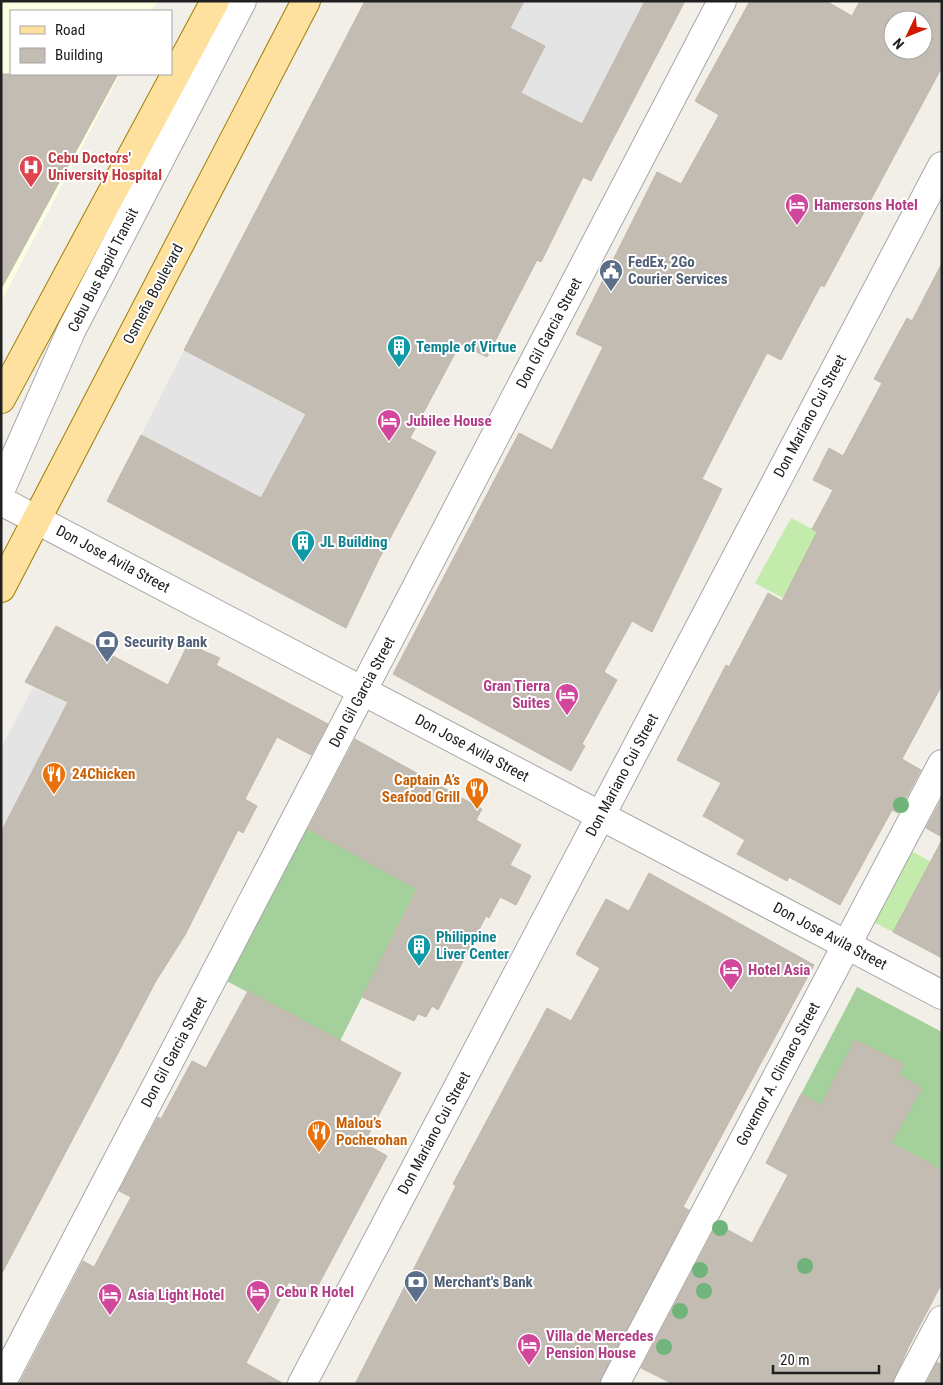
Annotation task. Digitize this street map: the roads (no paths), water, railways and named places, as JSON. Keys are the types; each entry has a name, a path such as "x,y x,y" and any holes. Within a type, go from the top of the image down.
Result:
{"main road":[{"path":"1,399 215,1"},
{"name":"Osmeña Boulevard","path":"1,588 306,1"}],"street":[{"name":"Cebu Bus Rapid Transit","path":"1,489 72,329 242,1"},
{"name":"Don Gil Garcia Street","path":"1,1384 722,1"},
{"name":"Don Mariano Cui Street","path":"302,1384 942,166"},
{"name":"Don Jose Avila Street","path":"1,501 942,994"},
{"name":"Governor A. Climaco Street","path":"614,1384 942,764"},
{"path":"908,1384 933,1356 942,1320"}],"place":[{"name":"Cebu Doctors' University Hospital","path":"31,188"},
{"name":"Hamersons Hotel","path":"797,226"},
{"name":"FedEx, 2Go Courier Services","path":"611,292"},
{"name":"Temple of Virtue","path":"399,368"},
{"name":"Jubilee House","path":"389,442"},
{"name":"JL Building","path":"303,563"},
{"name":"Security Bank","path":"107,663"},
{"name":"Gran Tierra Suites","path":"567,716"},
{"name":"24Chicken","path":"54,795"},
{"name":"Captain A’s Seafood Grill","path":"477,810"},
{"name":"Philippine Liver Center","path":"419,967"},
{"name":"Hotel Asia","path":"731,991"},
{"name":"Malou’s Pocherohan","path":"319,1153"},
{"name":"Merchant's Bank","path":"416,1303"},
{"name":"Cebu R Hotel","path":"258,1313"},
{"name":"Asia Light Hotel","path":"110,1316"},
{"name":"Villa de Mercedes Pension House","path":"529,1366"}]}
